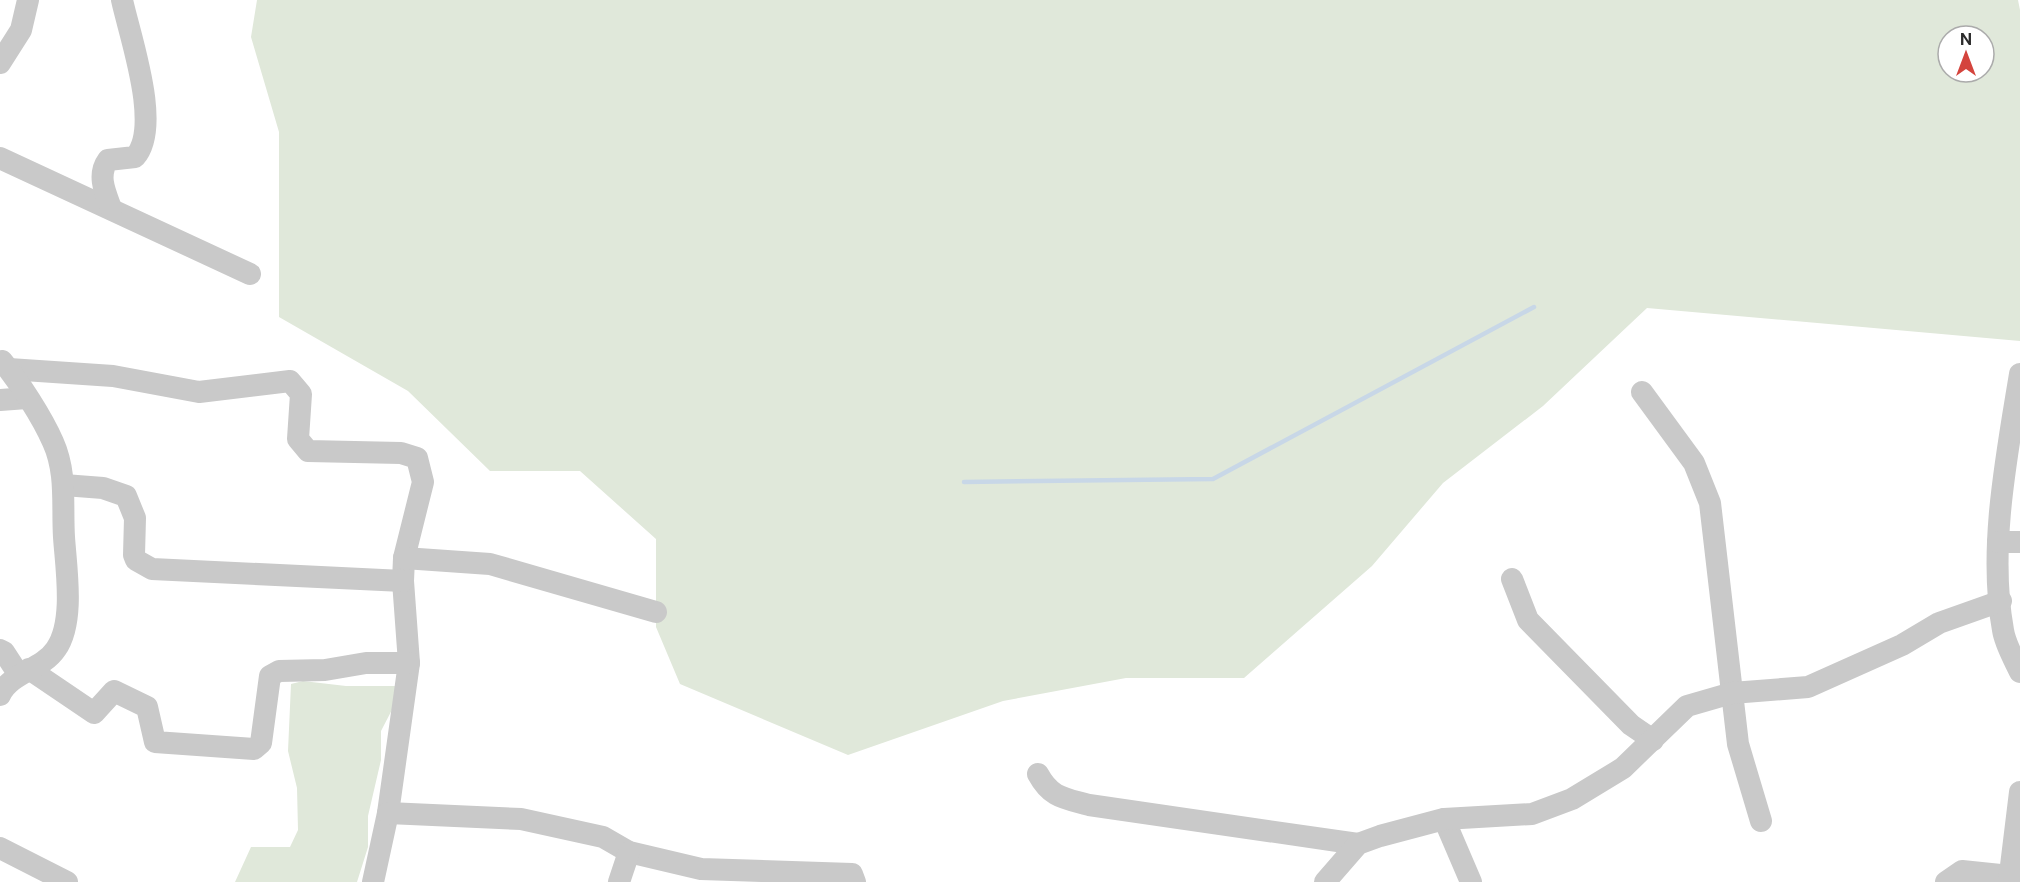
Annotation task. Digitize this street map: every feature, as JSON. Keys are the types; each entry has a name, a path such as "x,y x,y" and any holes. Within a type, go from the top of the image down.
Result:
{"street":[{"path":"0,63 21,30 28,0"},
{"path":"111,208 102,179 102,167 108,160 135,157 141,150 145,138 145,102 122,0"},
{"path":"0,158 250,274"},
{"path":"0,695 24,672 56,649 63,629 67,595 64,485 54,443 4,364"},
{"path":"4,364 113,376 199,392 290,381 301,394 298,439 308,451 401,453 417,458 423,482 404,558 403,581 409,663 388,813 373,882"},
{"path":"2020,374 2009,542 2001,601 2003,631 2020,672"},
{"path":"1642,392 1694,463 1710,502 1738,744 1761,820"},
{"path":"0,400 27,398"},
{"path":"64,485 103,488 126,496 135,518 134,555 136,560 152,569 403,581"},
{"path":"404,558 490,564 656,612"},
{"path":"1512,579 1528,620 1623,717 1653,740"},
{"path":"1038,774 1046,789 1056,796 1089,805 1358,844 1398,830 1444,819 1532,814 1572,799 1623,768 1687,706 1732,693 1808,687 1902,645 1939,623 2001,601"},
{"path":"0,650 24,672 94,713 114,691 147,706 155,742 254,749 261,743 270,676 279,671 325,670 366,663 409,663"},
{"path":"1946,882 1962,871 2009,879 2020,792"},
{"path":"388,813 521,819 603,837 629,852 701,869 852,874 855,882"},
{"path":"1444,819 1471,882"},
{"path":"1324,882 1358,844"},
{"path":"0,848 67,882"},
{"path":"619,882 629,852"}],"shaded area":[{"path":"257,0 2018,0 2020,10 2020,341 1647,308 1543,406 1443,483 1372,566 1244,678 1126,678 1003,701 848,755 680,684 656,627 656,539 580,471 490,471 408,391 279,317 279,132 251,37"},
{"path":"303,681 346,686 395,686 395,704 381,731 381,760 368,816 368,847 357,882 235,882 251,847 290,847 298,830 297,788 288,751 291,684"}],"waterway":[{"path":"964,482 1213,479 1534,307"}]}
